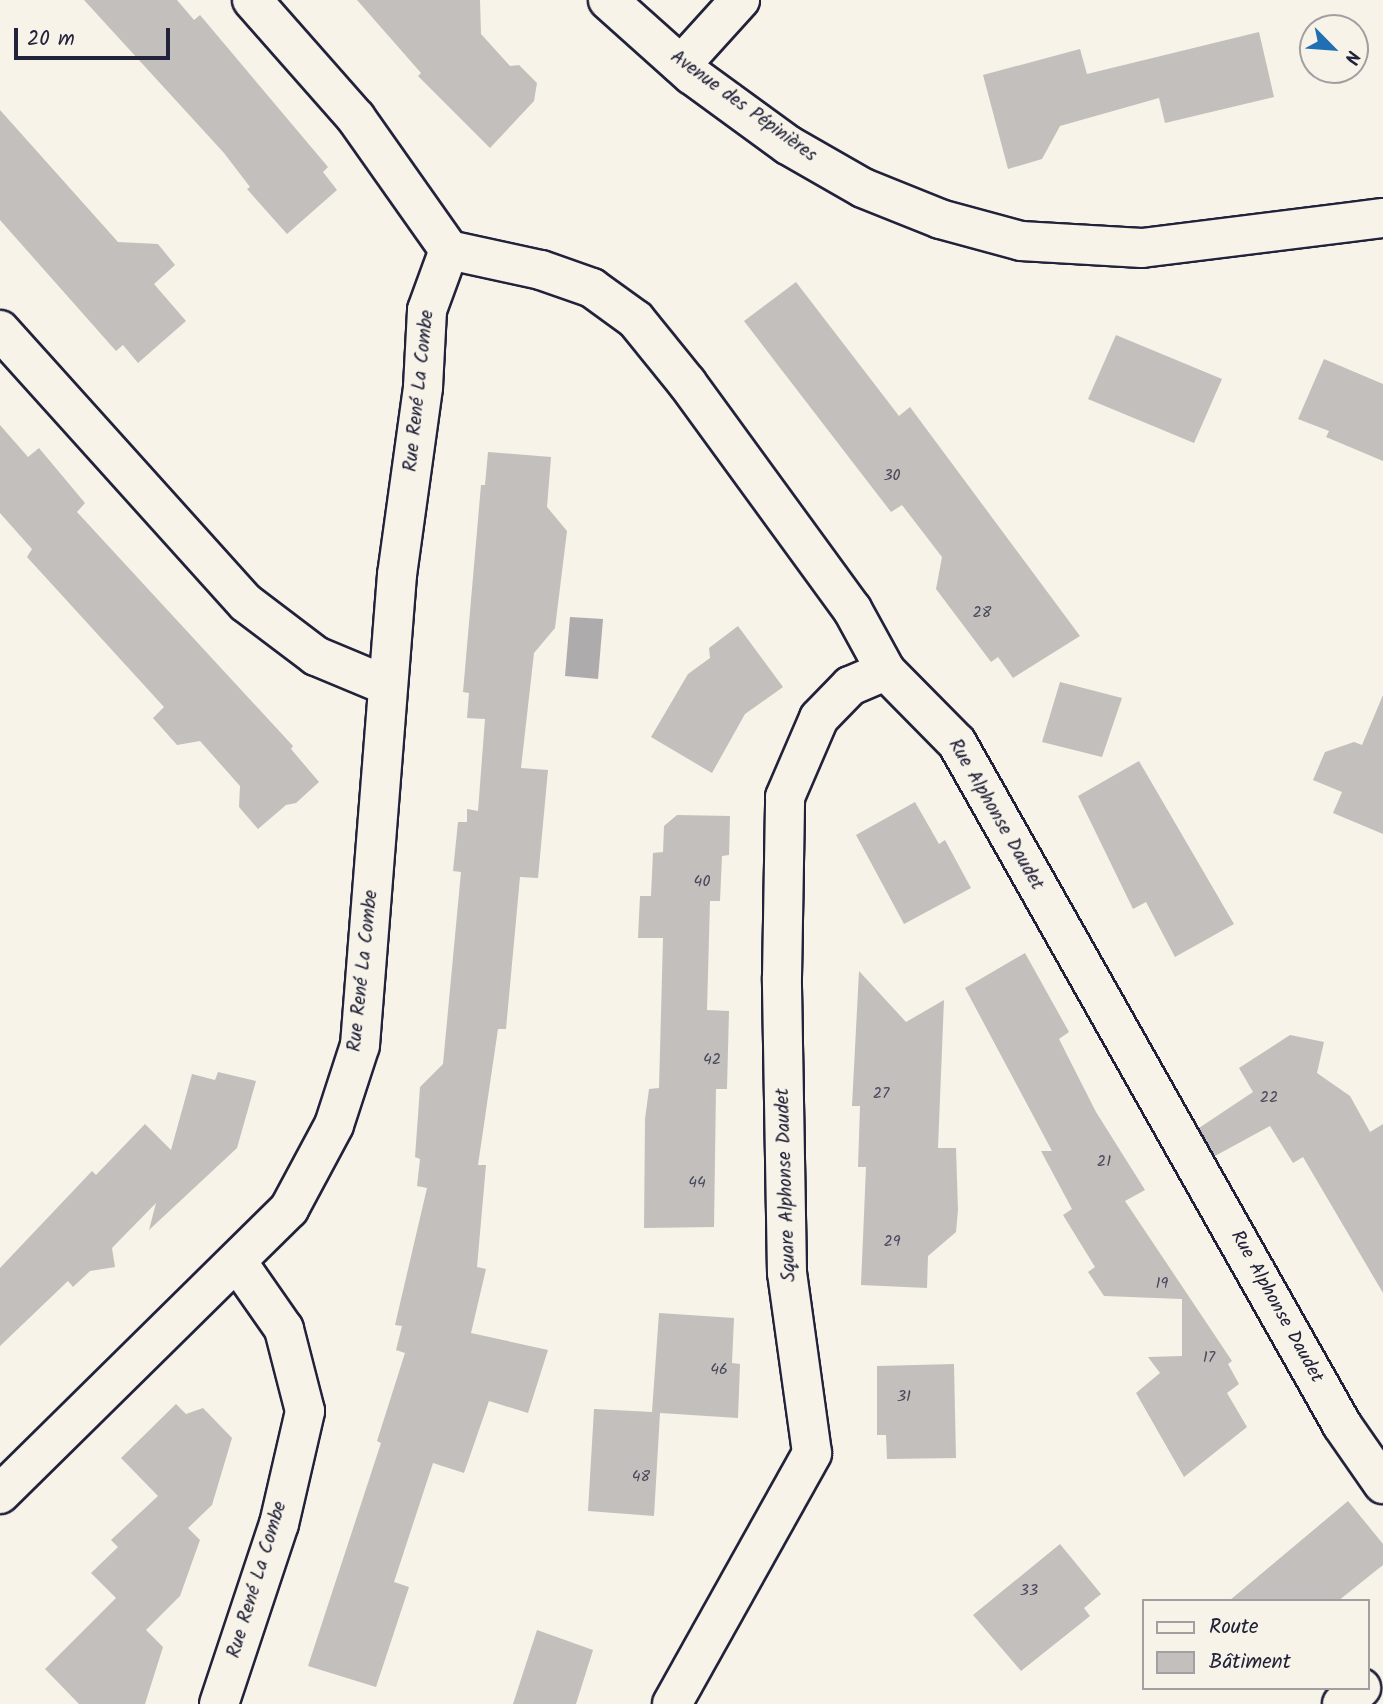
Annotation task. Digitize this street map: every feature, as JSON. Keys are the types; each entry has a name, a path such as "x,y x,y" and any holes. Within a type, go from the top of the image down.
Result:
{"street":[{"path":"252,0 356,118 449,250"},
{"name":"Avenue des Pépinières","path":"608,0 681,65 788,145 863,188 940,219 1021,241 1142,248 1383,218"},
{"path":"681,65 740,0"},
{"name":"Rue Alphonse Daudet","path":"449,250 541,270 592,289 636,320 852,609 886,671 957,743 1342,1425 1383,1484"},
{"name":"Rue René La Combe","path":"0,1494 238,1264 289,1209 334,1125 360,1045 388,686 423,387 427,310 449,250"},
{"path":"0,330 246,603 316,656 388,686"},
{"name":"Square Alphonse Daudet","path":"672,1704 812,1453 787,1273 782,977 785,797 819,718 850,687 886,671"},
{"name":"Rue René La Combe","path":"219,1704 279,1524 305,1411 284,1329 238,1264"},
{"path":"1369,1681 1383,1669"},
{"path":"1342,1704 1359,1690"}],"shaded area":[{"path":"570,617 603,619 598,679 565,676"}],"building":[{"path":"84,0 177,0 194,20 200,15 328,167 323,172 337,190 287,234 247,189 250,187 224,153"},
{"path":"357,0 480,0 481,34 510,66 519,65 537,83 534,101 490,148 418,76 421,73"},
{"path":"1259,32 1274,97 1165,123 1159,98 1060,126 1042,159 1008,169 983,75 1080,49 1087,74"},
{"path":"0,110 118,242 158,244 175,265 154,284 186,321 138,363 123,345 116,351 0,220"},
{"path":"796,282 899,416 910,407 1080,636 1013,678 998,657 991,662 936,589 942,557 902,505 891,512 744,321"},
{"path":"1116,335 1222,379 1194,443 1088,399"},
{"path":"1324,359 1383,384 1383,461 1326,437 1329,431 1298,419"},
{"path":"0,425 28,457 39,448 85,503 77,512 293,746 291,749 319,782 296,803 286,805 258,829 239,807 240,786 200,741 177,745 153,718 164,707 27,557 32,549 0,513"},
{"path":"488,452 551,457 547,507 567,531 555,628 534,653 521,768 548,770 538,878 520,877 506,1029 498,1029 478,1165 486,1165 477,1267 486,1269 471,1333 548,1350 528,1413 489,1401 464,1473 433,1463 394,1582 409,1587 376,1687 308,1666 381,1443 377,1441 405,1353 396,1350 402,1326 395,1325 427,1188 417,1186 420,1159 415,1157 420,1087 443,1064 461,872 453,871 458,822 467,822 467,809 478,811 485,719 467,718 469,693 463,692 481,485 485,485"},
{"path":"738,626 783,687 745,714 712,773 651,737 688,674 710,658 709,648"},
{"path":"1060,682 1122,698 1102,757 1042,742"},
{"path":"1383,695 1383,834 1333,813 1342,792 1313,780 1325,752 1354,742 1362,745"},
{"path":"1139,761 1234,924 1175,957 1146,902 1133,909 1078,796"},
{"path":"915,802 939,844 945,840 971,888 904,924 856,835"},
{"path":"677,815 730,816 729,855 722,856 720,901 710,901 707,1010 729,1011 727,1089 716,1089 714,1227 644,1228 645,1119 649,1089 659,1088 663,938 638,938 640,896 651,896 653,853 663,852 664,826"},
{"path":"1025,953 1069,1032 1059,1039 1096,1112 1145,1190 1125,1201 1232,1361 1228,1364 1239,1384 1227,1393 1247,1427 1184,1477 1136,1393 1160,1373 1148,1357 1182,1356 1182,1299 1104,1296 1088,1272 1095,1267 1063,1215 1072,1209 1041,1151 1052,1151 965,988"},
{"path":"859,971 906,1022 944,1000 938,1148 956,1148 958,1210 956,1232 928,1256 927,1288 861,1285 866,1167 858,1167 860,1106 852,1106"},
{"path":"1290,1035 1324,1042 1317,1073 1350,1096 1370,1132 1383,1124 1383,1293 1303,1157 1293,1163 1270,1126 1215,1156 1199,1128 1253,1092 1239,1068"},
{"path":"218,1072 256,1081 237,1148 149,1230 156,1203 112,1248 115,1267 90,1271 73,1287 68,1281 0,1346 0,1268 92,1171 96,1175 145,1124 171,1150 192,1074 215,1080"},
{"path":"659,1313 734,1318 732,1363 740,1364 738,1418 660,1413 654,1516 588,1511 594,1409 652,1412"},
{"path":"954,1364 956,1458 887,1459 886,1435 877,1435 877,1366"},
{"path":"176,1404 186,1414 203,1408 232,1438 212,1505 188,1528 200,1540 180,1596 146,1630 163,1647 145,1704 79,1704 45,1669 116,1598 91,1573 118,1547 111,1540 158,1496 121,1458"},
{"path":"1348,1501 1383,1544 1383,1565 1340,1599 1231,1599"},
{"path":"1060,1544 1101,1594 1084,1608 1090,1616 1021,1671 973,1615"},
{"path":"537,1630 593,1650 576,1704 513,1704"}]}
